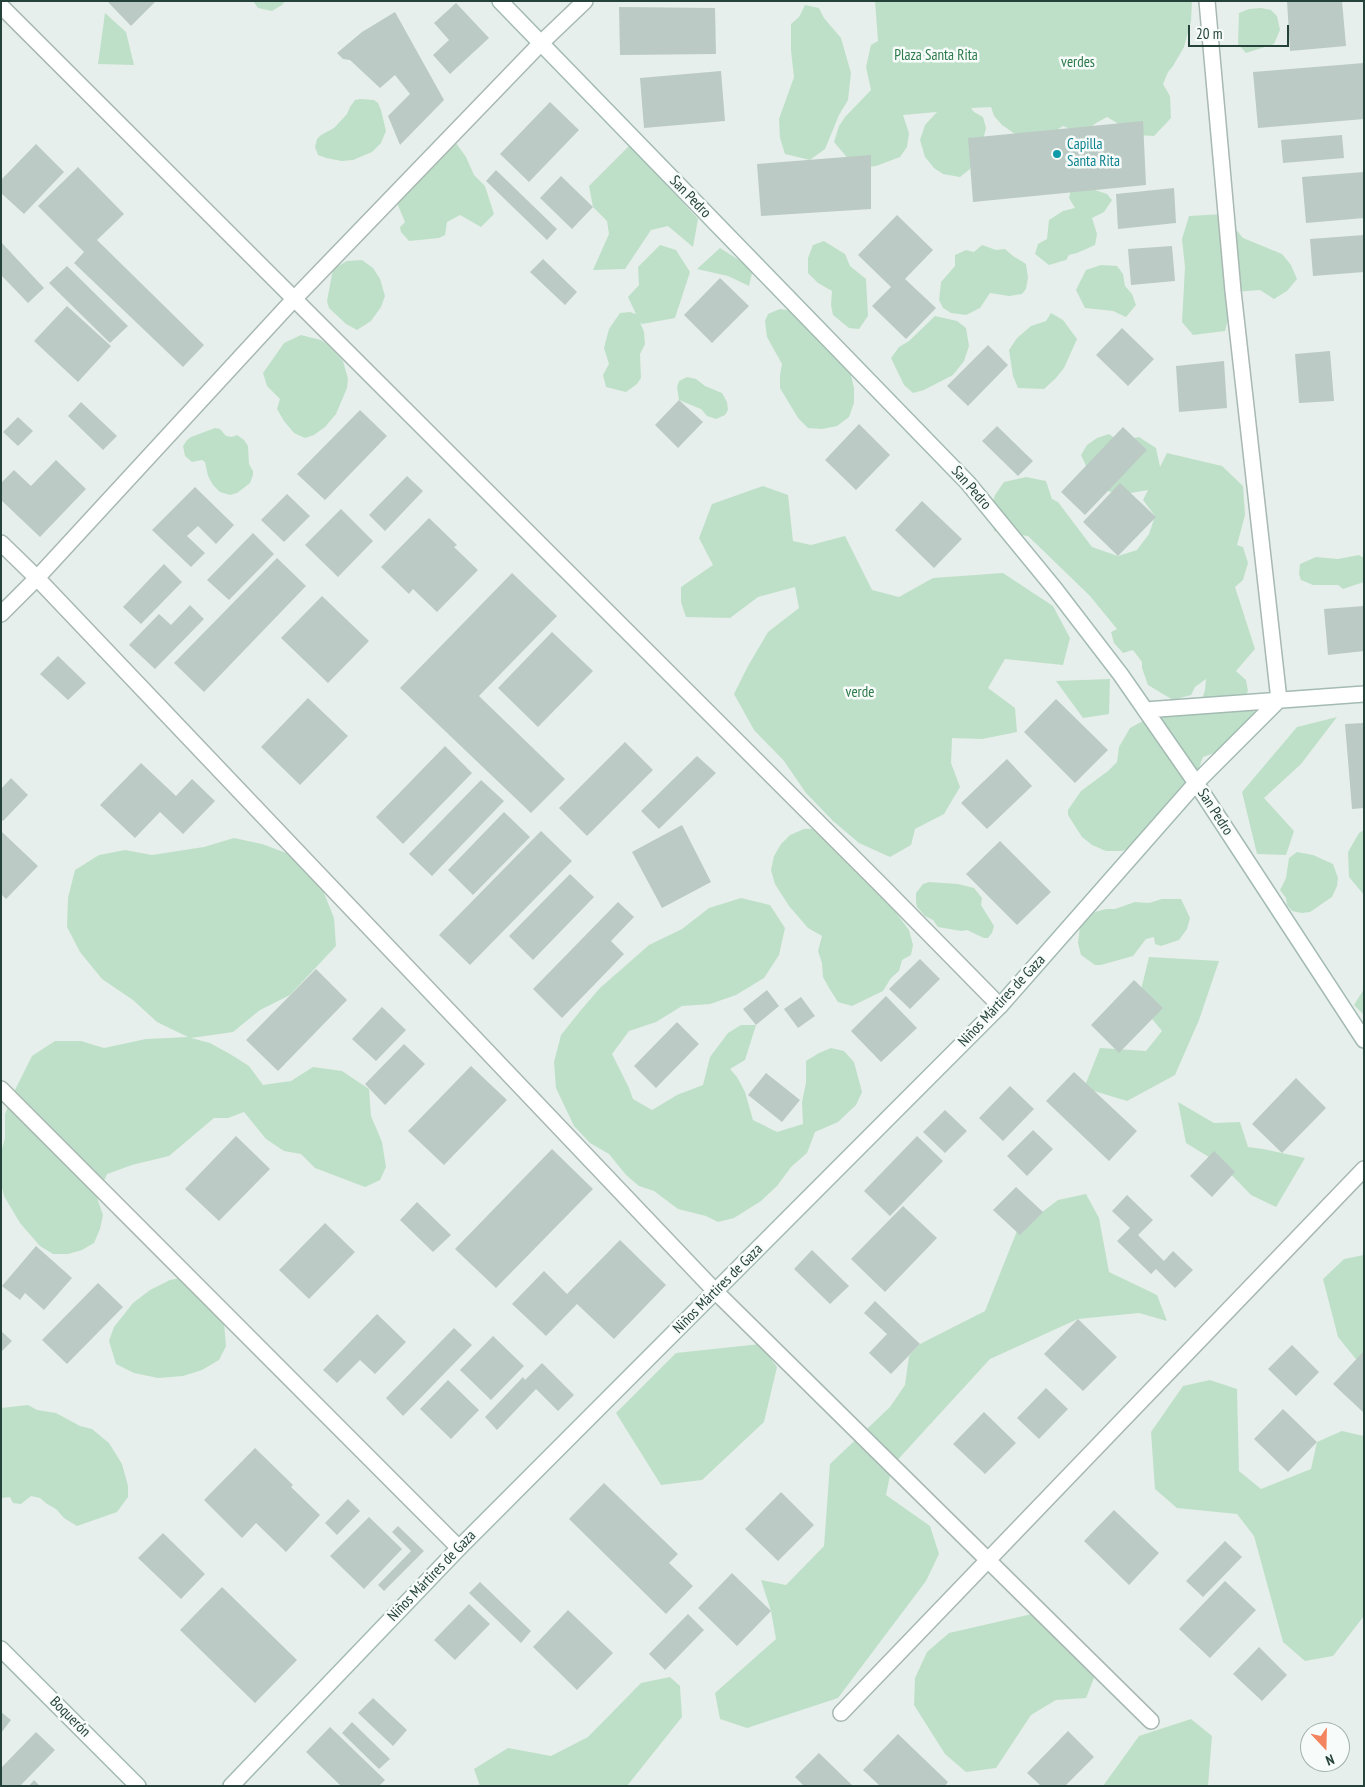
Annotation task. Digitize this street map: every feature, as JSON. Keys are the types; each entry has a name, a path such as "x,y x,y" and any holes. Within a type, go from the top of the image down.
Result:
{"street":[{"name":"San Pedro","path":"500,1 968,483 1055,589 1146,710 1364,1040"},
{"path":"1,614 37,578 295,298 540,44 586,1"},
{"path":"1207,1 1233,292 1279,700"},
{"path":"1,6 295,298 1000,1006"},
{"path":"1,543 37,578 715,1291 1151,1721"},
{"path":"1146,710 1364,694"},
{"name":"Niños Mártires de Gaza","path":"231,1786 459,1548 1000,1006 1196,783 1279,700"},
{"path":"1,1089 459,1548"},
{"path":"841,1713 1364,1169"},
{"name":"Boquerón","path":"1,1648 138,1786"}],"green space":[{"path":"253,1 285,1 272,11 258,8"},
{"name":"Plaza Santa Rita","path":"875,1 1192,1 1191,21 1184,47 1168,72 1163,84 1170,96 1171,118 1154,136 1137,135 1107,117 1086,131 1075,131 1063,126 1046,137 1018,136 1002,125 994,116 991,107 971,108 983,117 986,128 980,152 970,169 960,177 943,174 934,168 925,157 920,140 925,125 937,112 903,115 909,133 907,147 900,157 876,166 859,168 850,161 834,142 839,126 845,117 871,90 866,67 871,45 878,41"},
{"path":"805,5 819,8 824,18 841,38 851,73 848,100 839,115 825,149 810,160 785,154 780,138 779,119 794,77 791,51 791,24 799,17"},
{"path":"1261,8 1271,10 1277,16 1280,30 1274,44 1246,53 1238,44 1239,13 1249,9"},
{"path":"105,13 126,32 134,65 98,64"},
{"path":"355,100 374,100 378,103 386,131 381,143 372,152 353,160 342,161 318,155 315,147 317,139 334,128 347,114"},
{"path":"448,143 456,143 466,157 474,175 485,186 494,214 481,227 460,215 447,222 445,235 439,238 409,241 401,232 400,227 405,222 397,203"},
{"path":"630,145 698,219 693,247 668,226 651,230 625,269 593,270 609,234 607,221 593,207 589,186"},
{"path":"1089,188 1107,194 1112,200 1104,212 1092,218 1097,234 1095,245 1069,255 1066,260 1049,265 1035,254 1038,244 1047,239 1049,220 1063,211 1075,208 1069,198 1071,190"},
{"path":"1223,214 1243,238 1282,254 1291,265 1297,279 1287,291 1274,299 1260,290 1235,292 1225,331 1193,335 1182,322 1185,267 1182,239 1189,216"},
{"path":"824,241 845,254 850,266 866,279 868,316 859,329 849,328 833,315 831,305 832,291 818,283 808,273 808,258 813,245"},
{"path":"660,245 676,250 690,272 675,318 642,324 640,322 644,332 645,344 640,354 641,378 637,384 626,392 606,387 603,375 609,364 604,348 609,329 620,313 630,312 636,314 628,297 639,285 638,267"},
{"path":"982,245 996,250 1005,249 1026,264 1028,278 1026,289 1022,294 1009,296 990,293 980,308 966,315 951,313 943,308 939,300 941,282 955,266 955,255 966,250 974,252"},
{"path":"720,248 753,269 749,286 728,276 697,269"},
{"path":"362,260 373,268 380,279 385,296 381,307 371,321 357,330 346,324 329,308 327,301 333,269 347,261"},
{"path":"1101,265 1117,266 1123,274 1125,286 1132,294 1136,305 1126,317 1113,311 1085,308 1076,290 1086,270"},
{"path":"780,309 794,311 845,364 851,375 854,388 854,403 849,417 837,426 822,429 808,428 798,418 780,388 782,364 767,337 765,321 768,314"},
{"path":"1051,313 1063,320 1077,339 1064,368 1044,389 1018,388 1013,376 1009,350 1017,338 1031,326 1046,321"},
{"path":"935,316 957,321 966,328 969,346 964,361 953,375 924,390 913,393 904,385 891,358 899,347 909,341"},
{"path":"301,335 321,340 328,345 343,361 348,379 347,388 336,414 325,427 314,435 305,438 294,433 284,421 277,409 280,399 267,386 263,373 284,343"},
{"path":"687,377 696,379 705,386 722,393 727,402 728,410 725,415 716,419 707,416 701,409 679,400 677,387 679,381"},
{"path":"215,428 220,429 226,436 232,437 237,435 248,446 249,464 253,475 250,483 237,493 230,495 220,492 213,485 208,476 205,462 202,460 192,462 185,456 183,446 187,440"},
{"path":"1109,434 1119,441 1139,437 1156,448 1160,467 1167,453 1222,466 1243,486 1245,515 1237,545 1243,547 1248,563 1243,580 1235,587 1255,649 1236,671 1246,680 1248,691 1240,704 1250,706 1254,711 1255,723 1228,748 1203,757 1196,776 1146,841 1122,851 1106,851 1092,845 1082,837 1068,815 1068,810 1081,791 1117,762 1119,747 1130,728 1163,710 1201,703 1206,679 1195,687 1191,695 1173,700 1148,685 1142,668 1142,662 1133,650 1123,653 1114,643 1111,632 1117,629 1090,596 1028,536 994,531 990,509 995,495 1004,482 1026,477 1046,481 1052,499 1058,502 1092,547 1118,556 1137,550 1149,534 1155,516 1143,500 1148,490 1119,495 1100,488 1081,455 1087,445 1097,438"},
{"name":"verde","path":"763,486 788,495 793,541 811,545 845,536 872,590 899,597 933,578 1003,573 1053,606 1070,638 1063,665 1005,659 988,688 1015,708 1017,732 982,739 952,738 951,763 960,787 944,814 915,829 911,845 890,857 859,843 833,821 806,793 784,761 754,730 734,694 768,632 799,608 795,587 758,597 730,618 686,617 681,602 681,587 713,565 699,538 712,504"},
{"path":"1359,555 1364,558 1364,582 1343,589 1338,585 1313,585 1301,580 1299,574 1300,564 1316,557 1338,559"},
{"path":"1110,679 1109,714 1083,718 1056,681"},
{"path":"1337,717 1301,764 1264,798 1294,831 1286,855 1257,854 1242,792 1297,727"},
{"path":"832,828 909,930 913,945 911,955 902,960 899,971 891,978 883,991 852,1006 838,1002 829,988 823,977 822,963 818,951 822,936 808,928 789,906 775,884 771,870 774,856 781,844 790,835 804,829"},
{"path":"1364,830 1364,895 1349,877 1348,852 1359,833"},
{"path":"234,838 262,844 289,854 312,869 334,918 336,946 290,995 260,1010 233,1032 191,1038 210,1043 249,1066 263,1085 291,1081 313,1067 342,1071 369,1089 371,1116 382,1142 386,1167 380,1180 365,1187 315,1168 301,1154 284,1151 266,1139 244,1112 228,1118 214,1118 169,1156 132,1165 107,1174 105,1179 94,1189 103,1215 94,1243 82,1250 68,1254 53,1254 40,1246 20,1223 4,1196 1,1183 1,1153 5,1138 5,1114 32,1056 55,1041 81,1041 104,1048 146,1039 188,1037 157,1022 133,1000 102,979 80,952 67,927 68,898 75,870 99,855 125,850 152,855 204,847"},
{"path":"1297,852 1313,855 1333,864 1338,878 1332,897 1310,912 1292,911 1280,890 1286,878 1289,858"},
{"path":"929,882 958,884 974,888 982,898 981,905 994,926 988,938 967,930 961,931 938,927 933,920 925,916 917,907 916,893 923,884"},
{"path":"741,898 770,905 785,928 779,955 764,978 736,995 710,1004 682,1006 656,1022 629,1031 612,1054 633,1099 652,1110 677,1095 703,1085 710,1057 728,1033 741,1025 756,1025 745,1060 730,1069 745,1092 753,1120 777,1132 803,1124 802,1102 806,1083 806,1061 831,1048 844,1051 854,1062 862,1092 856,1105 838,1122 815,1132 807,1153 791,1167 777,1186 761,1201 734,1218 718,1222 706,1216 678,1209 654,1191 639,1186 626,1175 609,1154 590,1143 574,1126 556,1088 554,1062 561,1035 581,1010 600,988 649,945 682,929 709,908"},
{"path":"1162,899 1181,899 1190,918 1187,929 1179,940 1161,946 1155,944 1154,937 1146,939 1133,956 1101,965 1095,965 1081,955 1078,943 1080,926 1095,912 1115,909 1135,902 1149,903"},
{"path":"1149,957 1219,961 1199,1020 1175,1075 1127,1101 1084,1088 1100,1048 1146,1051 1162,1031 1138,1002"},
{"path":"1364,989 1364,1015 1354,1005"},
{"path":"1178,1102 1214,1123 1240,1122 1248,1147 1305,1158 1276,1207 1251,1195 1222,1165 1186,1143"},
{"path":"1086,1194 1099,1218 1109,1272 1157,1295 1167,1321 1139,1313 1078,1319 990,1359 892,1466 886,1495 930,1526 939,1554 926,1581 838,1698 747,1728 720,1719 715,1693 776,1639 771,1611 761,1580 786,1585 824,1546 830,1464 890,1407 905,1385 909,1356 920,1344 985,1311 1017,1231 1058,1200"},
{"path":"1364,1255 1364,1369 1338,1337 1323,1279 1344,1259"},
{"path":"185,1277 223,1311 226,1346 219,1360 202,1370 183,1376 158,1378 134,1373 116,1364 109,1341 114,1327 133,1303 150,1290 170,1280"},
{"path":"760,1344 777,1367 764,1422 702,1480 661,1485 616,1413 676,1353"},
{"path":"1210,1380 1237,1389 1239,1471 1261,1489 1311,1469 1317,1442 1342,1431 1364,1436 1364,1616 1333,1656 1305,1661 1283,1642 1254,1536 1237,1514 1177,1508 1155,1489 1151,1432 1183,1386"},
{"path":"28,1405 37,1410 56,1413 80,1426 92,1429 109,1443 122,1464 128,1486 128,1497 117,1512 77,1526 40,1498 31,1496 21,1504 13,1503 10,1497 1,1498 1,1408"},
{"path":"1032,1614 1096,1673 1086,1698 1056,1700 1031,1715 996,1768 966,1772 945,1754 914,1705 915,1678 927,1652 949,1633"},
{"path":"670,1677 680,1686 682,1717 627,1786 480,1786 474,1769 508,1748 551,1756 588,1737 641,1683"},
{"path":"1191,1719 1212,1736 1208,1786 1103,1786 1139,1736"}],"building":[{"path":"107,1 156,1 131,26"},
{"path":"1287,1 1342,1 1346,46 1290,51"},
{"path":"456,3 489,38 450,74 433,55 449,40 434,23"},
{"path":"619,7 715,8 716,54 620,55"},
{"path":"395,12 444,100 400,145 388,116 410,94 395,75 380,88 350,60 343,59 337,53 362,32"},
{"path":"1364,63 1364,119 1258,128 1253,72"},
{"path":"721,71 725,121 644,128 640,78"},
{"path":"550,102 579,130 529,182 500,154"},
{"name":"Capilla Santa Rita","path":"1143,121 1146,185 973,202 968,138"},
{"path":"1342,135 1344,158 1283,163 1281,140"},
{"path":"36,144 64,172 24,214 1,193 1,180"},
{"path":"871,155 871,209 761,216 757,164"},
{"path":"78,167 124,214 97,240 204,345 183,367 74,263 84,252 38,206"},
{"path":"496,170 557,229 547,240 486,181"},
{"path":"1364,172 1364,218 1306,223 1302,177"},
{"path":"561,176 593,207 572,229 540,198"},
{"path":"1174,188 1176,223 1118,229 1116,194"},
{"path":"897,215 933,250 905,279 936,308 906,339 872,306 891,287 858,255"},
{"path":"1364,235 1364,272 1313,276 1310,239"},
{"path":"1,242 44,288 28,303 1,275"},
{"path":"1172,246 1175,281 1131,285 1128,249"},
{"path":"543,259 577,292 565,305 530,272"},
{"path":"67,266 128,326 110,343 49,283"},
{"path":"720,278 749,306 712,343 684,315"},
{"path":"67,306 111,346 78,382 34,341"},
{"path":"1122,328 1154,359 1128,386 1096,355"},
{"path":"988,345 1008,365 968,406 947,386"},
{"path":"1330,351 1334,401 1299,403 1295,354"},
{"path":"1224,361 1227,408 1179,412 1176,366"},
{"path":"679,400 703,422 678,448 655,425"},
{"path":"81,402 117,436 103,450 68,416"},
{"path":"360,410 387,436 325,500 297,474"},
{"path":"18,417 33,431 18,446 3,432"},
{"path":"859,424 890,455 856,490 825,460"},
{"path":"997,426 1033,461 1018,476 982,441"},
{"path":"1123,427 1147,450 1085,515 1061,492"},
{"path":"56,460 86,489 40,537 1,500 1,483 14,470 31,486"},
{"path":"407,476 423,491 385,531 369,515"},
{"path":"1120,483 1156,517 1118,556 1083,522"},
{"path":"195,487 234,525 216,544 198,526 187,536 205,553 191,567 152,530"},
{"path":"287,494 310,516 284,542 261,520"},
{"path":"922,501 962,539 934,568 895,530"},
{"path":"341,509 373,541 338,577 305,545"},
{"path":"429,518 457,545 454,547 478,570 437,612 413,589 409,594 381,567"},
{"path":"253,533 274,554 229,600 207,580"},
{"path":"277,558 306,586 204,692 174,663"},
{"path":"164,564 182,582 141,624 123,607"},
{"path":"512,573 557,616 479,696 565,779 531,813 400,688"},
{"path":"322,596 369,641 328,683 281,638"},
{"path":"190,605 204,619 155,669 129,645 159,614 171,625"},
{"path":"1364,606 1364,651 1328,655 1324,609"},
{"path":"552,632 593,671 538,727 498,688"},
{"path":"58,656 86,683 68,700 40,674"},
{"path":"308,698 348,736 300,785 261,747"},
{"path":"1056,699 1108,750 1075,783 1024,732"},
{"path":"1364,723 1364,808 1352,809 1345,724"},
{"path":"625,742 653,770 587,836 559,808"},
{"path":"445,746 472,773 403,844 376,817"},
{"path":"697,756 716,773 659,829 641,811"},
{"path":"1007,759 1032,786 987,829 961,803"},
{"path":"141,763 176,796 192,779 215,801 183,834 160,812 135,838 100,805"},
{"path":"11,778 28,795 3,821 1,819 1,789"},
{"path":"481,780 504,801 432,876 409,854"},
{"path":"504,812 530,837 473,895 448,870"},
{"path":"682,825 711,882 662,908 632,852"},
{"path":"541,831 572,861 470,965 439,935"},
{"path":"2,832 38,866 6,899 1,894"},
{"path":"1000,841 1051,892 1017,925 966,874"},
{"path":"570,874 594,897 533,960 509,936"},
{"path":"618,902 634,917 611,941 624,954 562,1018 533,989"},
{"path":"920,959 940,979 910,1009 889,989"},
{"path":"316,969 347,1000 278,1071 246,1040"},
{"path":"1134,980 1163,1008 1119,1053 1091,1025"},
{"path":"767,990 779,1006 756,1025 743,1009"},
{"path":"886,996 917,1028 881,1062 851,1031"},
{"path":"801,997 815,1016 798,1028 784,1009"},
{"path":"382,1007 406,1030 376,1061 352,1039"},
{"path":"677,1022 699,1044 656,1088 634,1066"},
{"path":"404,1044 425,1064 385,1105 365,1084"},
{"path":"471,1066 507,1100 444,1165 408,1131"},
{"path":"1074,1072 1137,1131 1109,1161 1046,1101"},
{"path":"766,1073 800,1100 782,1122 748,1095"},
{"path":"1296,1078 1326,1108 1282,1153 1252,1124"},
{"path":"1010,1086 1034,1109 1003,1141 979,1118"},
{"path":"945,1110 967,1131 945,1153 923,1132"},
{"path":"1033,1130 1053,1149 1027,1176 1007,1156"},
{"path":"236,1136 270,1169 219,1221 185,1189"},
{"path":"917,1136 943,1161 890,1216 864,1191"},
{"path":"552,1149 593,1189 496,1288 455,1249"},
{"path":"1214,1151 1235,1172 1212,1197 1190,1176"},
{"path":"1016,1187 1043,1212 1020,1235 993,1210"},
{"path":"1127,1195 1153,1220 1138,1235 1164,1261 1173,1251 1193,1270 1175,1288 1156,1269 1151,1274 1117,1241 1130,1228 1112,1211"},
{"path":"417,1202 451,1235 433,1252 400,1220"},
{"path":"903,1206 937,1238 885,1292 851,1259"},
{"path":"325,1223 355,1252 309,1299 279,1270"},
{"path":"620,1240 666,1285 614,1339 577,1304 546,1336 512,1304 544,1271 567,1294"},
{"path":"36,1246 72,1278 44,1310 25,1293 20,1300 2,1286"},
{"path":"812,1250 849,1286 830,1304 794,1269"},
{"path":"98,1283 123,1307 67,1364 42,1340"},
{"path":"875,1301 920,1344 891,1374 869,1353 887,1334 864,1313"},
{"path":"377,1314 406,1342 375,1374 360,1360 337,1383 323,1370"},
{"path":"1078,1319 1117,1357 1083,1391 1044,1354"},
{"path":"454,1328 472,1345 403,1416 386,1398"},
{"path":"1,1331 12,1341 1,1352"},
{"path":"493,1336 524,1366 491,1400 460,1370"},
{"path":"1292,1345 1319,1372 1296,1396 1268,1369"},
{"path":"1364,1351 1364,1413 1333,1384"},
{"path":"542,1363 574,1395 558,1411 536,1389 497,1430 485,1417 523,1377 525,1380"},
{"path":"448,1380 479,1410 451,1439 420,1409"},
{"path":"1046,1388 1068,1409 1039,1439 1017,1418"},
{"path":"1283,1409 1317,1442 1288,1472 1254,1439"},
{"path":"984,1412 1016,1443 985,1474 953,1444"},
{"path":"255,1448 293,1485 291,1487 320,1515 286,1552 256,1523 242,1538 204,1500"},
{"path":"604,1483 678,1554 669,1563 693,1586 666,1614 569,1519"},
{"path":"781,1492 814,1525 778,1561 745,1529"},
{"path":"348,1499 360,1511 337,1535 325,1523"},
{"path":"1114,1510 1159,1553 1129,1585 1084,1541"},
{"path":"369,1517 402,1549 364,1589 330,1556"},
{"path":"398,1526 424,1551 384,1591 378,1585 411,1551 392,1532"},
{"path":"163,1533 205,1574 181,1599 138,1558"},
{"path":"1225,1541 1242,1557 1203,1597 1186,1581"},
{"path":"732,1573 771,1611 737,1646 698,1608"},
{"path":"1225,1581 1256,1610 1210,1658 1179,1629"},
{"path":"480,1582 531,1631 521,1643 469,1593"},
{"path":"222,1587 297,1660 255,1703 180,1630"},
{"path":"469,1604 490,1624 455,1660 434,1640"},
{"path":"568,1610 613,1653 577,1690 533,1647"},
{"path":"688,1614 704,1630 665,1670 649,1654"},
{"path":"1259,1647 1287,1675 1262,1701 1233,1674"},
{"path":"373,1698 407,1730 393,1746 358,1713"},
{"path":"1,1712 11,1720 1,1733"},
{"path":"352,1722 390,1759 379,1769 342,1733"},
{"path":"330,1727 385,1780 379,1786 341,1786 306,1752"},
{"path":"1068,1731 1094,1757 1065,1786 1041,1786 1027,1773"},
{"path":"36,1732 55,1750 20,1786 1,1786 1,1768"},
{"path":"898,1734 948,1782 945,1786 880,1786 863,1770"},
{"path":"819,1753 853,1786 804,1786 795,1777"},
{"path":"34,1780 40,1786 29,1786"}],"place":[{"name":"Capilla Santa Rita","path":"1057,154"}],"park label":[{"name":"verdes","path":"1078,63"}]}
